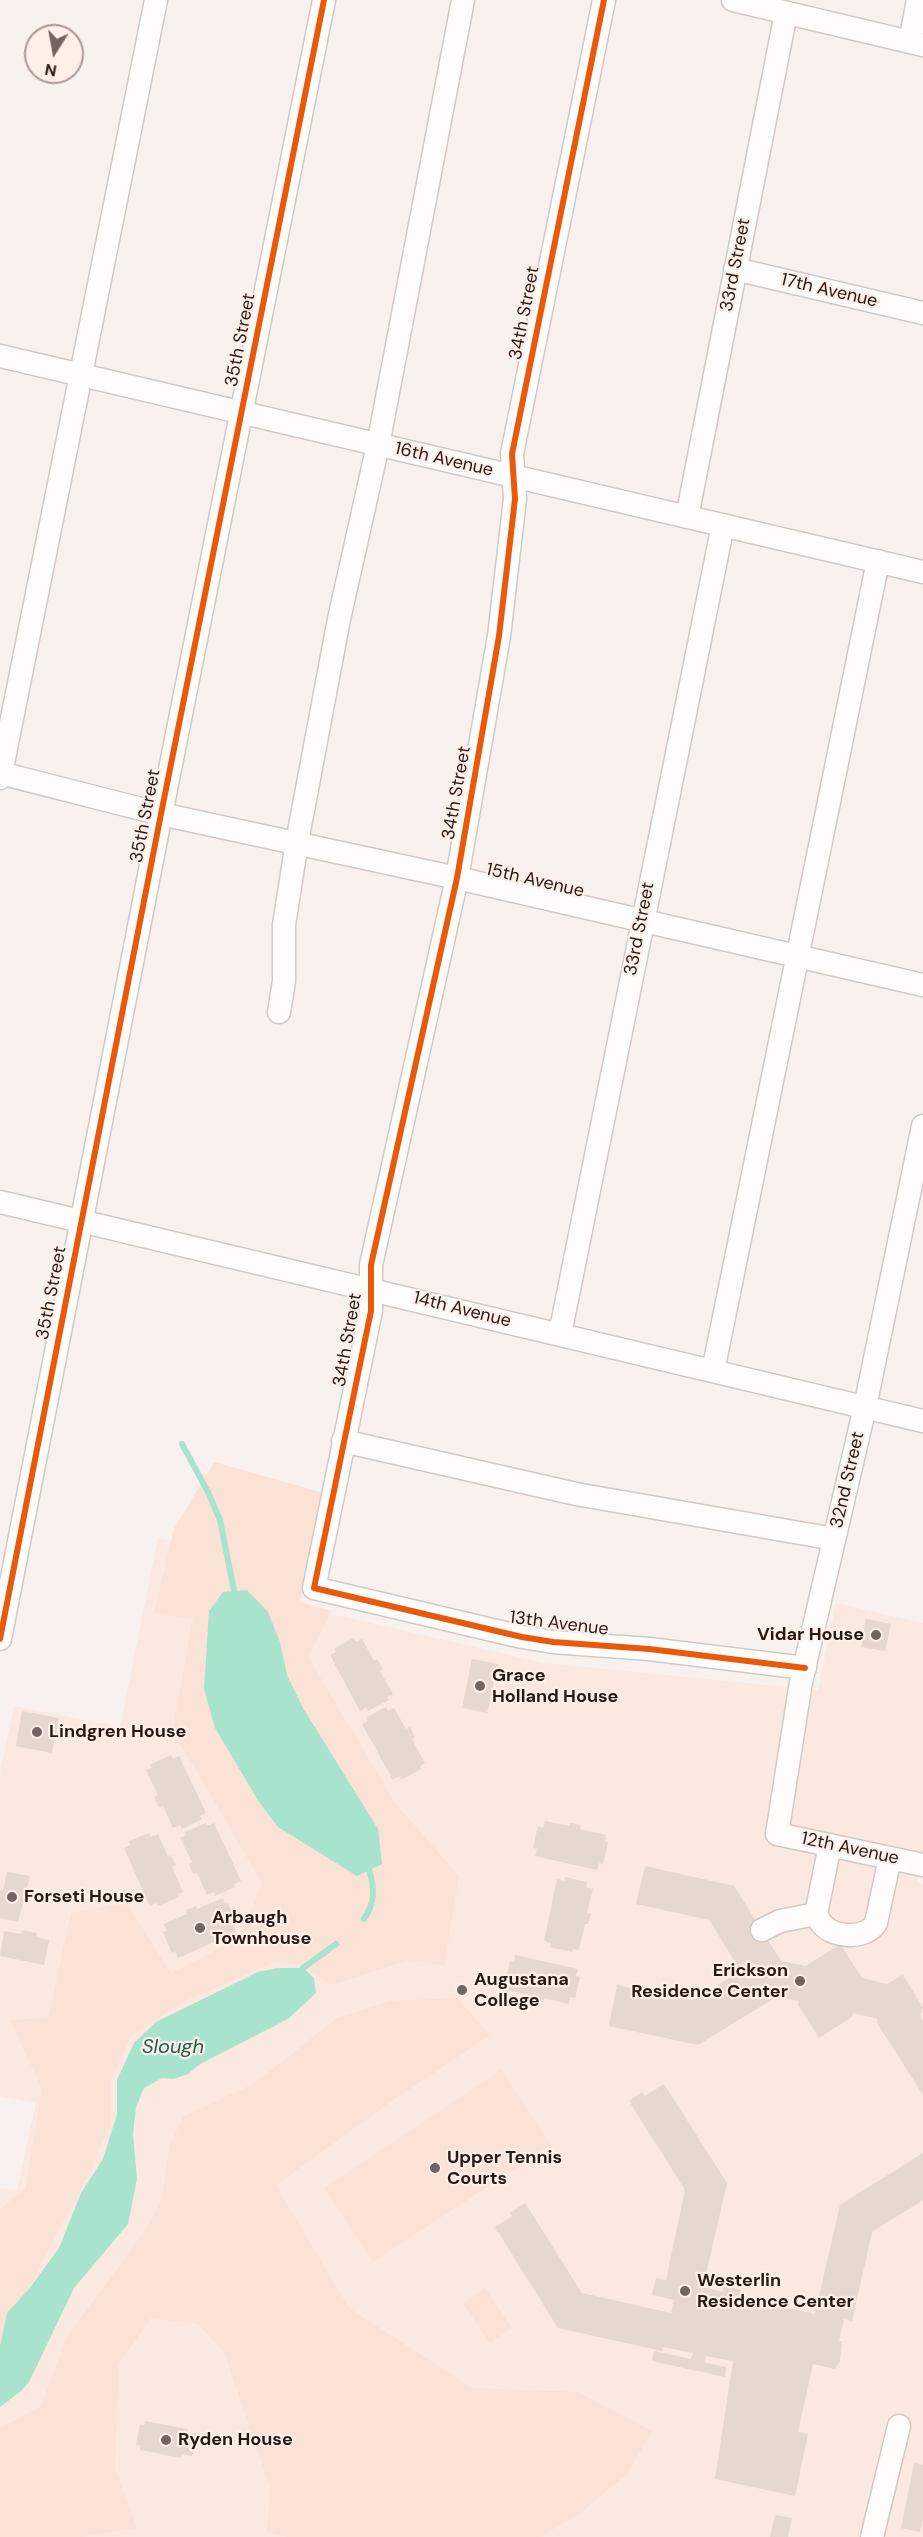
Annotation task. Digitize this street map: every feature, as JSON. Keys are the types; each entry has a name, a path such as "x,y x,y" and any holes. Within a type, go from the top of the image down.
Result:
{"street":[{"path":"0,775 156,0"},
{"name":"35th Street","path":"0,1639 161,814 324,0"},
{"path":"279,1012 284,981 284,926 297,842 339,619 378,445 463,0"},
{"name":"34th Street","path":"314,1588 371,1311 371,1265 457,878 499,636 515,499 512,454 604,0"},
{"path":"733,0 916,44 918,0"},
{"name":"33rd Street","path":"687,517 786,13"},
{"name":"17th Avenue","path":"735,269 923,313"},
{"name":"16th Avenue","path":"0,356 923,572"},
{"name":"33rd Street","path":"560,1334 723,525"},
{"path":"713,1371 878,561"},
{"name":"15th Avenue","path":"0,775 161,814 297,842 923,985"},
{"name":"32nd Street","path":"777,1834 805,1668 865,1407 923,1126"},
{"name":"14th Avenue","path":"0,1202 372,1288 923,1420"},
{"path":"343,1441 576,1494 823,1537"},
{"name":"13th Avenue","path":"314,1588 522,1637 553,1642 649,1649 805,1668"},
{"name":"12th Avenue","path":"777,1834 923,1865"},
{"path":"830,1845 816,1914 823,1926 829,1930 857,1936 872,1930 876,1923 890,1858"},
{"path":"762,1930 780,1921 816,1914"},
{"path":"872,2537 899,2426"}],"shaded area":[{"path":"214,1462 324,1493 300,1602 332,1611 308,1657 396,1804 459,1876 444,1966 410,1960 331,1985 300,1964 274,1962 179,2004 130,2037 110,2083 111,2124 92,2166 0,2344 0,2209 25,2189 42,2089 10,2020 48,2018 71,1913 126,1903 171,1973 241,1938 262,1883 172,1733 193,1619 154,1613 174,1529"},
{"name":"Augustana College","path":"203,1473 320,1500 297,1606 544,1663 818,1690 836,1603 923,1623 923,1854 917,1882 923,1884 923,2537 0,2537 0,2188 17,2191 36,2103 0,2096 0,1773 14,1706 120,1727 158,1538 188,1544"},
{"path":"457,1998 490,2035 389,2103 276,2185 349,2308 472,2388 578,2392 652,2431 627,2474 579,2514 540,2537 289,2537 267,2532 270,2487 224,2352 198,2324 151,2318 119,2364 115,2468 137,2528 80,2537 0,2537 0,2428 41,2406 67,2337 147,2228 162,2199 169,2147 183,2117 255,2083 337,2018 390,2001"},
{"name":"Upper Tennis Courts","path":"501,2070 551,2145 373,2262 324,2188"},
{"path":"485,2288 512,2328 490,2343 463,2303"}],"water":[{"path":"247,1590 268,1612 280,1642 287,1675 303,1708 378,1829 382,1864 357,1876 278,1827 259,1802 215,1728 204,1689 209,1611 223,1592"},
{"name":"Slough","path":"277,1968 303,1968 314,1978 316,1993 288,2019 200,2064 188,2074 174,2079 162,2078 144,2088 136,2108 133,2134 137,2179 128,2224 74,2288 29,2382 0,2407 0,2346 7,2313 29,2289 59,2248 81,2193 103,2159 117,2114 117,2080 134,2043 156,2022 258,1972"}],"building":[{"name":"Vidar House","path":"866,1619 891,1624 885,1651 861,1647"},
{"path":"353,1638 356,1642 362,1639 374,1661 377,1659 383,1669 380,1671 393,1694 387,1697 389,1700 368,1711 366,1708 360,1711 330,1655 336,1652 334,1649"},
{"name":"Grace Holland House","path":"472,1659 498,1664 487,1713 462,1708"},
{"path":"386,1707 388,1711 394,1708 406,1729 410,1727 415,1737 412,1739 425,1763 420,1766 421,1769 401,1780 399,1776 393,1780 362,1724 368,1721 367,1717"},
{"name":"Lindgren House","path":"22,1711 59,1718 52,1753 16,1746"},
{"path":"171,1755 173,1759 179,1756 206,1813 200,1816 202,1819 182,1829 180,1825 173,1828 163,1806 159,1807 154,1797 158,1795 146,1770 152,1768 150,1765"},
{"path":"545,1821 569,1826 570,1823 581,1825 580,1829 606,1835 605,1841 608,1842 603,1864 599,1863 597,1870 535,1856 537,1849 533,1848 538,1826 543,1828"},
{"name":"Arbaugh Townhouse","path":"206,1823 207,1826 214,1823 241,1881 234,1884 235,1887 215,1896 214,1892 207,1895 197,1873 193,1874 189,1864 192,1862 180,1838 186,1835 185,1832"},
{"name":"Arbaugh Townhouse","path":"149,1833 151,1837 158,1834 168,1857 171,1855 176,1865 172,1867 183,1892 178,1894 179,1897 158,1906 156,1903 150,1906 124,1848 130,1845 129,1841"},
{"name":"Erickson Residence Center","path":"645,1866 734,1886 781,1961 806,1966 840,1944 862,1978 887,1984 903,1975 923,2008 920,2015 923,2021 923,2095 877,2023 878,2019 853,2013 852,2017 819,2038 798,2005 799,2001 773,1996 773,1999 698,2045 609,2026 617,1985 692,2000 738,1973 739,1968 709,1920 636,1904"},
{"name":"Forseti House","path":"7,1872 30,1876 18,1922 0,1918 0,1890 3,1891"},
{"path":"565,1877 587,1882 586,1887 593,1889 587,1913 591,1914 588,1924 585,1924 579,1950 573,1949 572,1952 550,1947 551,1943 544,1941 557,1879 564,1881"},
{"name":"Arbaugh Townhouse","path":"223,1898 225,1904 228,1903 237,1924 234,1926 236,1932 178,1958 175,1951 172,1953 163,1932 167,1931 164,1924 187,1914 186,1910 196,1906 197,1909"},
{"path":"22,1930 37,1933 36,1937 49,1940 44,1965 0,1956 4,1931 21,1934"},
{"path":"515,1955 578,1969 576,1976 580,1977 575,1998 570,1997 569,2004 544,1998 543,2002 533,2000 533,1996 507,1990 508,1984 505,1983 510,1961 514,1962"},
{"name":"Westerlin Residence Center","path":"664,2084 727,2183 703,2287 723,2292 724,2286 741,2290 739,2297 815,2314 840,2205 923,2153 923,2200 872,2232 852,2321 844,2319 839,2341 842,2341 840,2361 835,2369 813,2364 798,2432 808,2434 795,2496 715,2479 733,2361 706,2356 705,2363 726,2367 725,2377 652,2361 654,2351 691,2359 693,2353 663,2347 662,2351 558,2328 495,2227 512,2216 510,2213 525,2203 582,2293 671,2313 674,2300 652,2295 656,2278 666,2280 685,2190 629,2101 642,2092 645,2096"},
{"name":"Ryden House","path":"145,2421 188,2429 187,2432 197,2434 192,2456 182,2454 181,2458 140,2450 140,2446 136,2445 140,2424 144,2425"},
{"path":"914,2463 923,2465 923,2519 920,2532 901,2528"},
{"path":"775,2515 792,2518 788,2537 770,2537"}],"waterway":[{"path":"182,1444 220,1520 234,1591"},
{"path":"364,1919 373,1895 369,1870"},
{"path":"303,1968 336,1944"}],"cycle path":[{"path":"0,1639 161,814 324,0"},
{"path":"604,0 512,454 515,499 499,636 457,878 371,1265 371,1311 314,1588 522,1637 553,1642 649,1649 805,1668"}],"place":[{"name":"Vidar House","path":"876,1635"},
{"name":"Grace Holland House","path":"480,1686"},
{"name":"Lindgren House","path":"37,1732"},
{"name":"Forseti House","path":"12,1897"},
{"name":"Arbaugh Townhouse","path":"200,1928"},
{"name":"Erickson Residence Center","path":"800,1981"},
{"name":"Augustana College","path":"462,1990"},
{"name":"Upper Tennis Courts","path":"435,2168"},
{"name":"Westerlin Residence Center","path":"685,2291"},
{"name":"Ryden House","path":"166,2440"}]}
